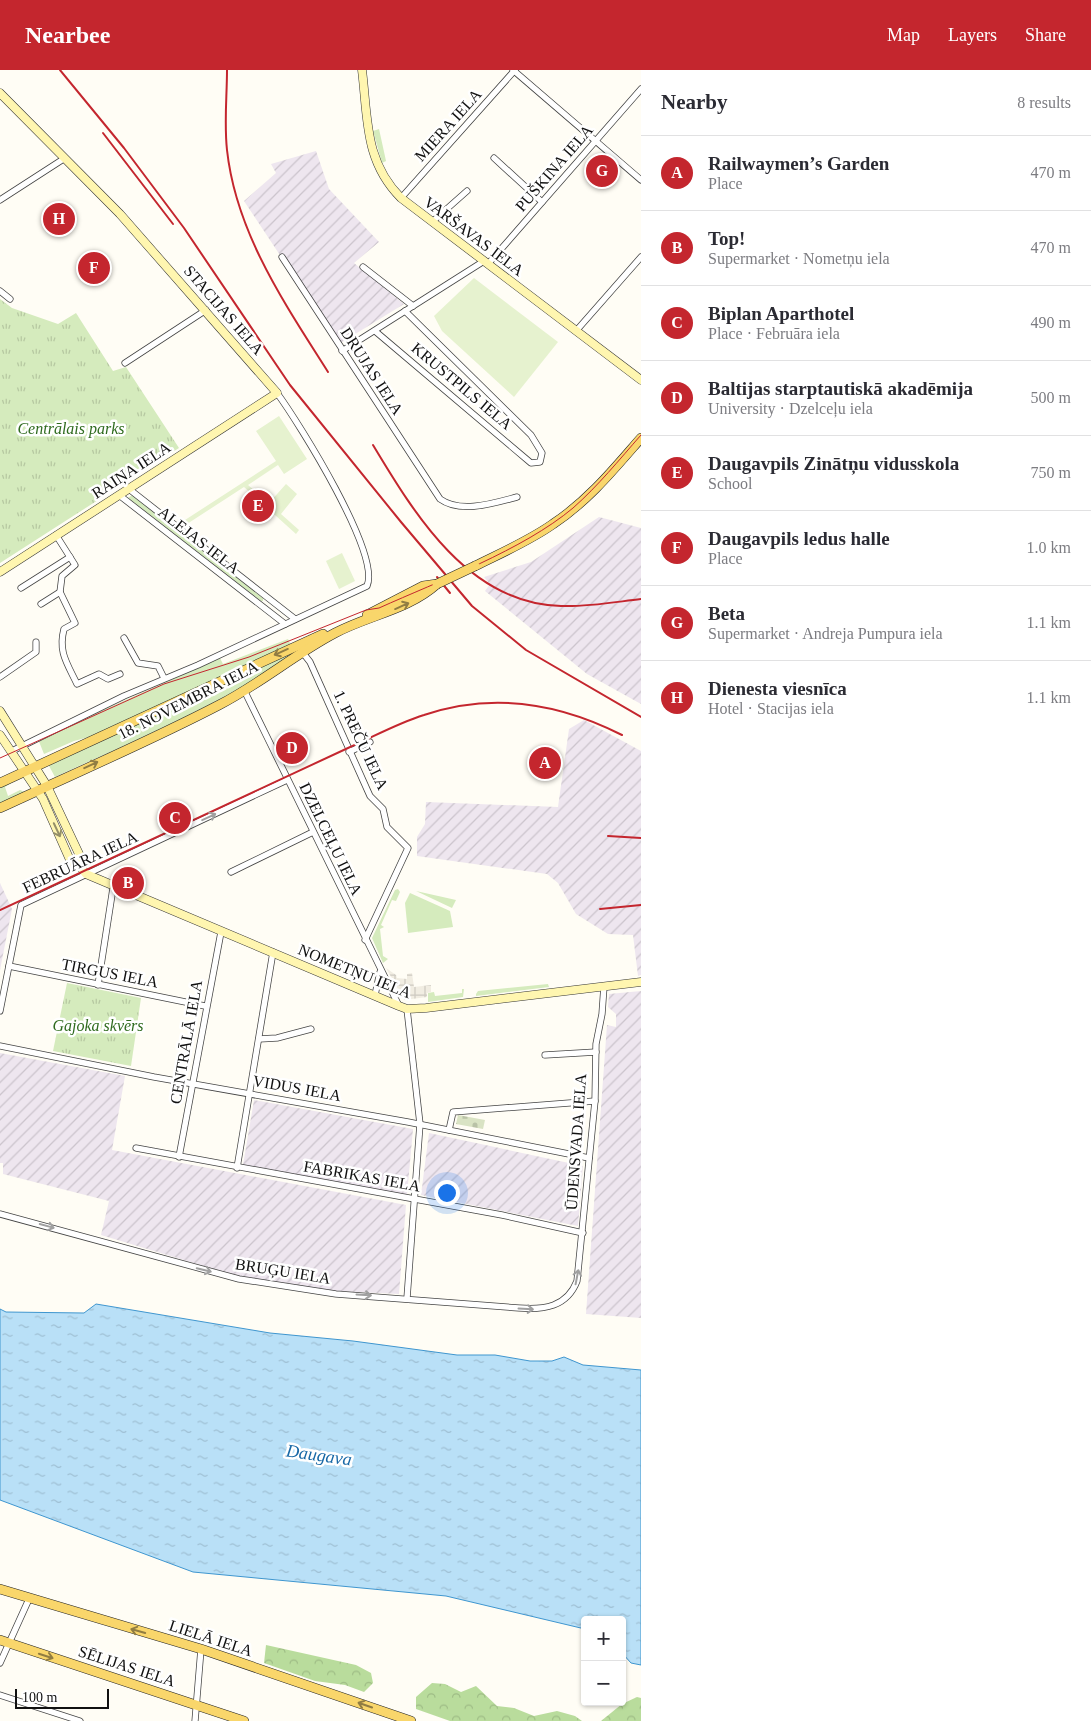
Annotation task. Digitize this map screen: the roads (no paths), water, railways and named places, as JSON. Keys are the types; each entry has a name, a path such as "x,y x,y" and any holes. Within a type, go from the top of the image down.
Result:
{"main road":[{"name":"18. NOVEMBRA IELA","path":"0,783 252,665 349,623 415,590 437,584 528,540 572,510 598,486 641,438"},
{"name":"18. NOVEMBRA IELA","path":"0,808 212,708 337,632 419,598 437,584"},
{"name":"LIELĀ IELA","path":"0,1589 201,1649 411,1721"},
{"name":"SĒLIJAS IELA","path":"0,1640 244,1721"}],"street":[{"name":"VARŠAVAS IELA","path":"362,70 374,157 384,178 401,198 641,380"},
{"name":"MIERA IELA","path":"401,198 514,70"},
{"path":"514,70 641,180"},
{"name":"PUŠKINA IELA","path":"342,351 486,262 542,202 641,89"},
{"name":"STACIJAS IELA","path":"0,93 120,214 278,393 352,519 370,574 369,583"},
{"path":"0,200 65,158"},
{"path":"494,158 542,202"},
{"path":"432,222 467,190"},
{"name":"DRUJAS IELA","path":"282,257 440,498 446,503 472,506 517,497"},
{"path":"576,331 641,257"},
{"path":"363,267 413,306"},
{"path":"0,291 10,299"},
{"path":"125,363 206,310"},
{"name":"KRUSTPILS IELA","path":"374,330 531,463 540,462 542,453 531,435 405,311"},
{"name":"RAIŅA IELA","path":"0,572 278,393"},
{"name":"ALEJAS IELA","path":"129,489 295,619"},
{"name":"ALEJAS IELA","path":"119,495 285,624"},
{"path":"56,536 75,565 62,576 60,592 75,623 64,629 60,644 77,684 99,674 108,679 120,674"},
{"path":"22,588 70,557"},
{"name":"18. NOVEMBRA IELA","path":"12,751 22,744 164,678 364,588 369,583"},
{"path":"41,604 60,592"},
{"path":"262,606 268,598"},
{"path":"124,638 138,663 158,666 164,678"},
{"path":"0,676 36,652 36,642"},
{"name":"1. PREČU IELA","path":"303,653 310,662 370,796 383,809 387,827 408,848 365,940"},
{"name":"DZELCEĻU IELA","path":"244,690 380,972 402,1007"},
{"name":"NOMETŅU IELA","path":"0,711 47,786 80,856 79,865"},
{"name":"NOMETŅU IELA","path":"0,735 37,790 70,860 74,864 79,865 86,874 113,888 273,952 402,1007 641,982"},
{"path":"349,752 370,742"},
{"name":"FEBRUĀRA IELA","path":"9,966 20,905 287,780"},
{"path":"232,872 313,832"},
{"path":"98,985 113,888"},
{"name":"CENTRĀLĀ IELA","path":"179,1157 205,1006 221,932"},
{"path":"238,1168 273,952"},
{"path":"0,1011 9,966"},
{"name":"TIRGUS IELA","path":"9,966 205,1006"},
{"path":"375,995 380,972"},
{"name":"ŪDENSVADA IELA","path":"568,1297 577,1281 583,1233 595,1101 596,1052 604,986"},
{"path":"402,1007 420,1124 407,1298"},
{"path":"259,1039 277,1038 311,1029"},
{"name":"VIDUS IELA","path":"0,1046 193,1084 420,1124 589,1158"},
{"path":"545,1055 596,1052"},
{"path":"449,1130 453,1112 595,1101"},
{"name":"FABRIKAS IELA","path":"136,1148 502,1215 583,1233"},
{"name":"BRUĢU IELA","path":"0,1214 239,1279 324,1292 539,1309 558,1304 568,1297"},
{"path":"0,1663 29,1599"},
{"path":"194,1721 201,1649"},
{"path":"0,1695 80,1721"}],"water":[{"name":"Daugava","path":"96,1304 270,1333 353,1341 457,1355 495,1355 530,1361 552,1361 564,1357 583,1365 641,1370 641,1665 631,1663 626,1657 626,1616 581,1616 581,1628 446,1596 193,1572 0,1500 0,1309 6,1312 84,1313"}],"tram line":[{"path":"0,758 164,684 249,657 366,610 379,608 480,564 530,538 573,508 600,482 641,435"}],"railway":[{"path":"60,70 124,148 184,228 290,385 472,606 526,650 641,717"},
{"path":"227,70 226,140 232,181 241,210 265,267 295,320 328,372"},
{"path":"103,133 173,224"},
{"path":"373,445 407,499 448,551 472,573 499,590 528,601 561,606 591,605 641,599"},
{"path":"437,577 450,593"},
{"path":"0,910 386,730 424,715 449,708 475,704 525,704 574,715 622,735"},
{"path":"608,836 641,838"},
{"path":"600,909 641,905"}],"place":[{"name":"Beta","path":"602,171"},
{"name":"Dienesta viesnīca","path":"59,219"},
{"name":"Daugavpils ledus halle","path":"94,268"},
{"name":"Daugavpils Zinātņu vidusskola","path":"258,506"},
{"name":"Baltijas starptautiskā akadēmija","path":"292,748"},
{"name":"Railwaymen’s Garden","path":"545,763"},
{"name":"Biplan Aparthotel","path":"175,818"},
{"name":"Top!","path":"128,883"}],"park label":[{"name":"Centrālais parks","path":"71,428"},
{"name":"Gajoka skvērs","path":"98,1025"}]}
